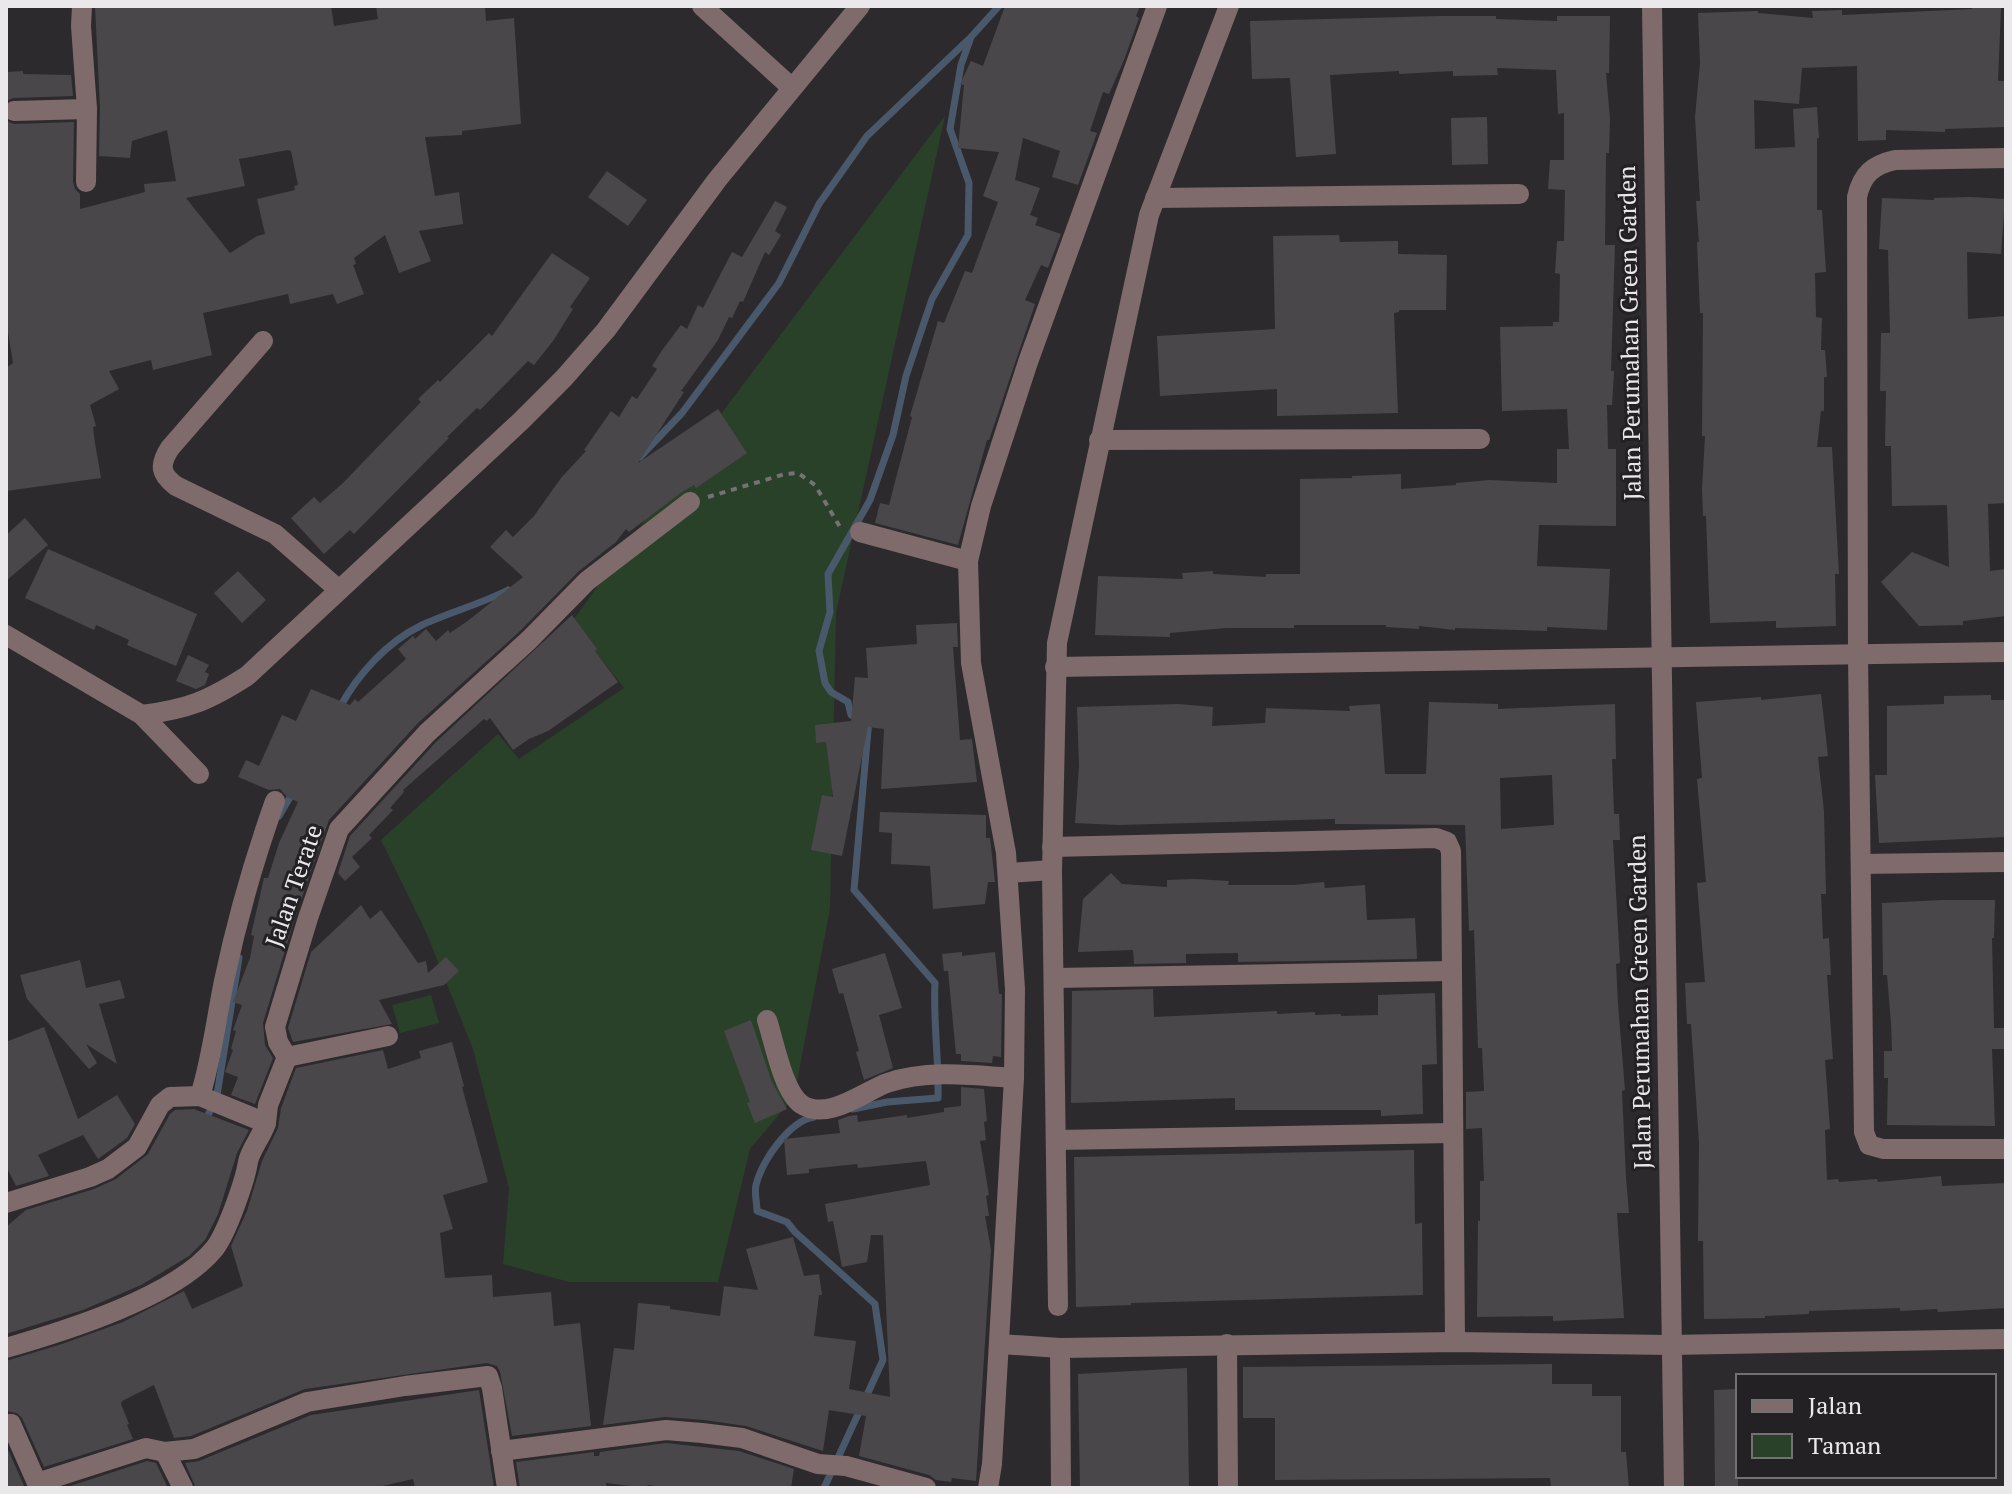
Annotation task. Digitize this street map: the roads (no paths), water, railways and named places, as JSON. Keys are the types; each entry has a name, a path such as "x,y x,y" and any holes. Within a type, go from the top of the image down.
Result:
{"street":[{"path":"82,6 87,109 86,182"},
{"path":"702,6 792,88"},
{"path":"142,715 178,711 211,699 247,676 564,378 606,330 717,180 860,6"},
{"path":"988,1488 1000,1344 1014,1078 1015,989 1006,853 971,663 968,561 981,506 1028,362 1157,6"},
{"path":"1058,1306 1052,870 1055,667 1062,618 1099,440 1155,198 1229,6"},
{"name":"Jalan Perumahan Green Garden","path":"1652,6 1674,1488"},
{"path":"14,111 87,109"},
{"path":"2006,158 1895,160 1878,164 1867,172 1857,197 1858,655 1864,1132 1869,1145 1883,1149 2006,1149"},
{"path":"1155,198 1519,194"},
{"path":"263,341 170,448 162,462 162,472 176,486 275,534 339,590"},
{"path":"1099,440 1480,439"},
{"name":"Jalan Terate","path":"287,1057 278,1042 275,1027 339,829 427,733 529,640 587,581 690,502"},
{"path":"850,531 968,561"},
{"path":"6,635 142,715 199,774"},
{"path":"1055,667 2006,652"},
{"path":"203,1097 224,981 248,880 275,801"},
{"path":"1052,847 1436,838 1447,842 1451,851 1455,1342"},
{"path":"1861,864 2006,862"},
{"path":"1008,873 1052,870"},
{"path":"1054,978 1451,971"},
{"path":"767,1020 790,1092 800,1104 810,1108 835,1107 905,1077 951,1075 1014,1078"},
{"path":"6,1348 94,1321 187,1272 215,1248 223,1233 247,1174 249,1159 266,1123 268,1105 287,1057 388,1036"},
{"path":"6,1203 108,1169 137,1147 166,1100 175,1096 203,1097 266,1123"},
{"path":"1056,1140 1452,1133"},
{"path":"1000,1344 1060,1348 1455,1342 1670,1345 2006,1339"},
{"path":"1227,1344 1228,1488"},
{"path":"1060,1348 1061,1488"},
{"path":"8,1424 37,1483 83,1479 146,1448 165,1452 194,1449 307,1402 488,1376 507,1488"},
{"path":"501,1451 666,1430 742,1438 818,1464 846,1466 926,1488"},
{"path":"165,1452 183,1488"}],"waterway":[{"path":"853,1109 887,1102 938,1098 935,983 854,890 869,719 851,715 848,702 831,692 825,683 819,651 830,612 828,574 870,500 893,435 906,376 932,299 968,235 969,183 950,129 961,65 971,37 999,6"},
{"path":"640,457 682,413 779,283 819,204 867,136 969,39"},
{"path":"340,707 365,671 397,640 422,625 508,590"},
{"path":"279,816 293,792"},
{"path":"205,1122 217,1095 239,958"},
{"path":"814,1117 795,1126 770,1154 756,1185 757,1211 787,1222 875,1304 883,1360 824,1488"}]}
